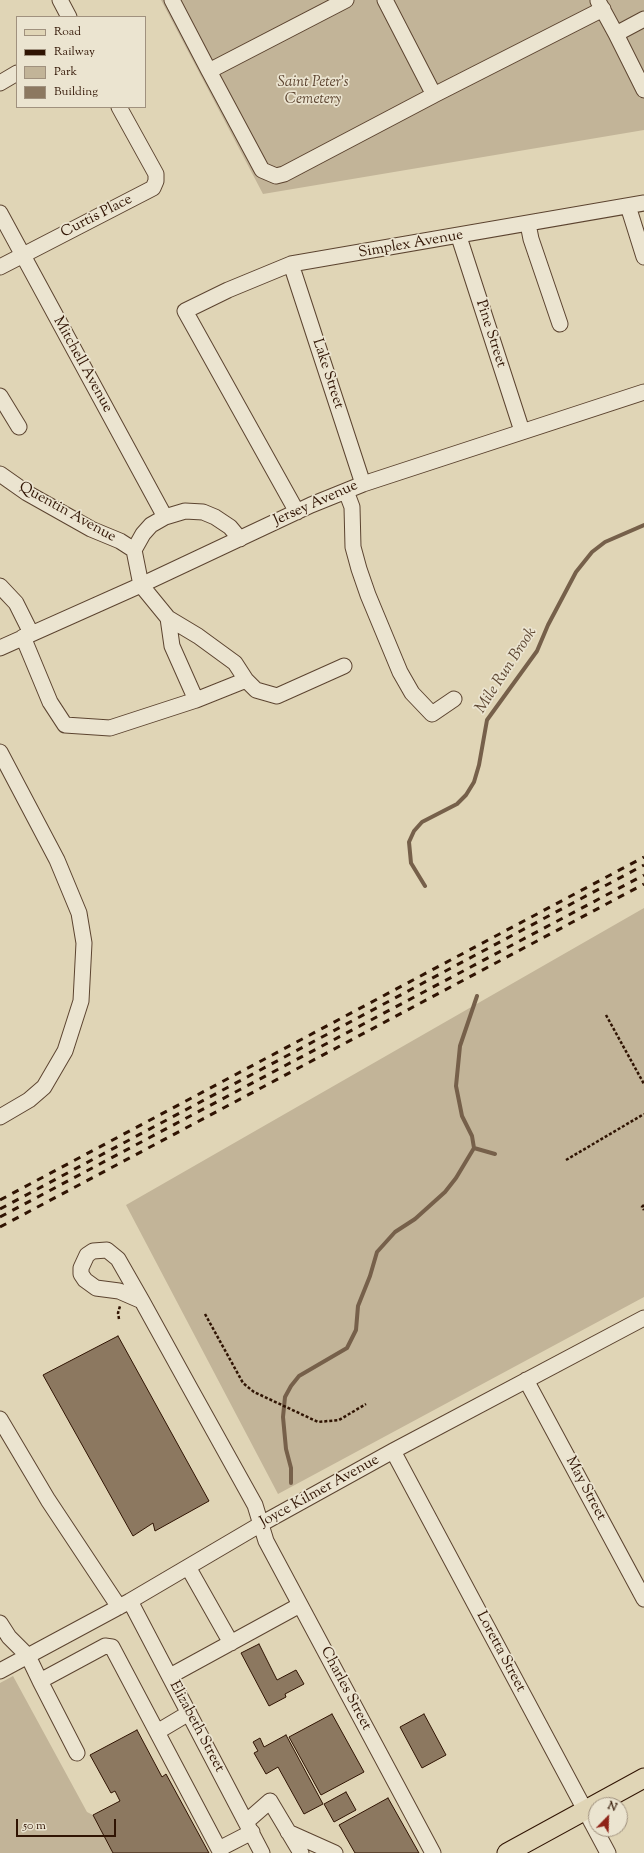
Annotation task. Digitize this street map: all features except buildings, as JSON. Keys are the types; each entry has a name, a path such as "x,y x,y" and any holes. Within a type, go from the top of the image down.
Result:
{"main road":[{"path":"506,1853 644,1778"}],"street":[{"path":"60,0 68,16"},
{"path":"172,0 262,170 276,176 284,174 434,95 600,4 644,90"},
{"path":"209,71 346,0"},
{"path":"385,0 434,95"},
{"path":"616,34 644,19"},
{"path":"0,82 16,74"},
{"name":"Curtis Place","path":"0,267 153,188 156,181 156,174 120,108"},
{"name":"Simplex Avenue","path":"297,512 185,311 228,290 291,264 459,237 644,203"},
{"path":"628,206 644,257"},
{"name":"Mitchell Avenue","path":"0,214 165,517"},
{"path":"528,224 530,239 560,324"},
{"name":"Pine Street","path":"459,237 522,431"},
{"name":"Lake Street","path":"291,264 363,484"},
{"name":"Jersey Avenue","path":"0,648 141,586 297,512 363,484 644,392"},
{"path":"0,396 19,427"},
{"name":"Quentin Avenue","path":"0,474 33,497 91,529 120,541 134,550"},
{"path":"346,491 352,507 353,547 358,569 400,672 412,693 432,714 454,699"},
{"path":"240,539 225,523 209,514 185,511 165,517 147,529 134,550 141,586 168,618 198,636 235,663 246,680 256,690 278,696 344,666"},
{"path":"0,586 16,603 50,702 65,725 110,728 196,700 246,680"},
{"path":"168,618 172,646 196,700"},
{"path":"0,752 57,860 80,913 84,943 80,1001 65,1051 44,1087 28,1100 0,1117"},
{"name":"Charles Street","path":"142,1301 255,1505 266,1541 432,1853"},
{"name":"Joyce Kilmer Avenue","path":"0,1671 125,1604 261,1524 393,1451 644,1318"},
{"name":"May Street","path":"526,1380 644,1599"},
{"name":"Elizabeth Street","path":"0,1419 48,1500 125,1604 170,1676 262,1853"},
{"name":"Loretta Street","path":"393,1451 608,1853"},
{"path":"188,1567 231,1643"},
{"path":"170,1676 300,1605"},
{"path":"0,1623 9,1637 28,1656 78,1753"},
{"path":"40,1681 105,1646 112,1647 220,1851 249,1827 270,1801 300,1853"},
{"path":"157,1732 189,1713"},
{"path":"288,1832 335,1853"}],"path":[{"path":"606,1015 644,1084"},
{"path":"566,1160 644,1114"},
{"path":"644,1205 642,1207 644,1210"},
{"path":"119,1319 118,1313 122,1303"},
{"path":"205,1314 243,1383 260,1395 311,1419 325,1422 340,1420 366,1404"}],"green space":[{"name":"Saint Peter's Cemetery","path":"161,0 644,0 644,130 263,194"},
{"path":"644,908 644,1297 278,1494 126,1205"},
{"path":"13,1676 87,1812 93,1815 113,1853 0,1853 0,1683"}],"waterway":[{"name":"Mile Run Brook","path":"425,886 411,863 409,842 414,831 422,822 457,804 466,795 474,782 479,765 487,720 537,651 548,625 576,572 592,552 605,542 644,525"},
{"name":"Mile Run Brook","path":"291,1483 291,1468 286,1449 283,1417 285,1397 291,1386 299,1376 347,1348 356,1330 358,1306 370,1276 377,1252 395,1232 415,1219 445,1192 456,1178 474,1148 472,1136 462,1116 456,1086 460,1046 477,996"},
{"path":"474,1148 495,1154"}],"railway":[{"path":"0,1200 644,857"},
{"path":"0,1209 644,865"},
{"path":"0,1217 644,875"},
{"path":"0,1227 644,884"}]}
